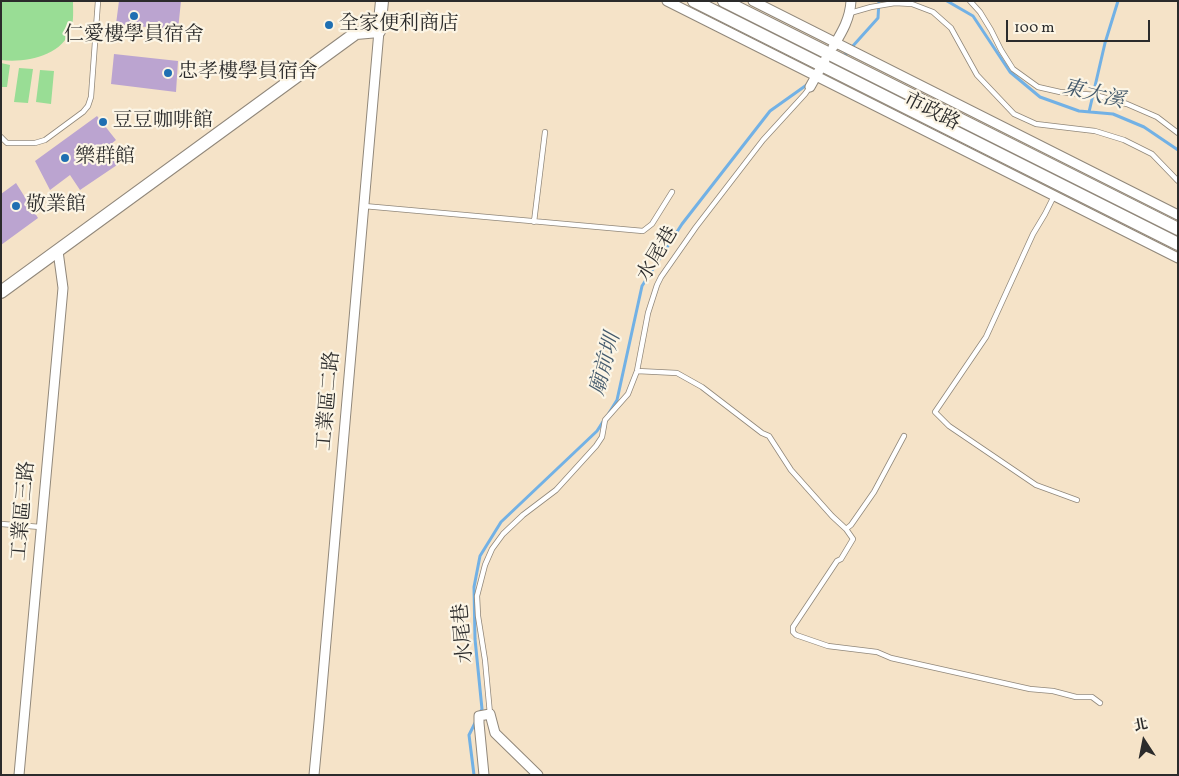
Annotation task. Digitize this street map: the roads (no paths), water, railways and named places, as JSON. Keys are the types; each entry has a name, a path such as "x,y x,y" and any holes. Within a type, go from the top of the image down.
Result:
{"street":[{"path":"1,292 356,33 379,31 382,1"},
{"name":"市政路","path":"667,1 1178,258"},
{"name":"市政路","path":"694,1 829,54 1178,215"},
{"name":"市政路","path":"724,1 1178,229"},
{"name":"市政路","path":"753,1 829,54 1178,244"},
{"name":"水尾巷","path":"810,87 846,24 850,7"},
{"name":"工業區二路","path":"314,775 379,31"},
{"name":"工業區三路","path":"19,775 63,288 58,251"},
{"path":"484,775 479,716 490,714 495,733 538,775"}],"lane":[{"path":"1,137 7,143 35,143 44,140 83,112 88,106 91,97 98,1"},
{"path":"970,1 984,18 1000,50 1013,69 1038,87 1060,92 1095,96 1127,104 1157,117 1178,133"},
{"name":"水尾巷","path":"850,7 871,7 895,3 912,4 933,12 951,28 977,75 1014,114 1036,124 1095,131 1124,140 1152,154 1178,181"},
{"name":"水尾巷","path":"490,714 477,596 485,565 492,549 503,534 523,514 556,490 596,446 604,433 605,420 628,394 637,371 648,313 661,277 696,226 763,140 810,87"},
{"path":"534,222 545,132"},
{"path":"364,206 642,231 652,224 672,192"},
{"path":"1054,196 1033,234 986,337 935,412 949,426 1036,485 1077,500"},
{"path":"637,371 677,373 702,387 769,436 791,470 853,539 841,559 836,561 801,613 793,627 793,632 796,635 828,646 877,652 892,658 1030,689 1092,698 1100,703"},
{"path":"846,530 868,500 904,436"},
{"path":"1,524 41,527"}],"waterway":[{"name":"廟前圳","path":"843,57 878,18 879,1"},
{"name":"東大溪","path":"947,1 973,16 1010,72 1040,97 1079,111 1113,114 1144,127 1178,150"},
{"path":"1089,112 1105,43 1118,1"},
{"name":"廟前圳","path":"609,413 617,400 642,286 682,224 770,111 808,84"},
{"name":"廟前圳","path":"480,713 482,709 475,639 474,587 480,556 501,522 597,431 604,420"},
{"name":"廟前圳","path":"474,775 469,735 476,721"}],"place":[{"name":"仁愛樓學員宿舍","path":"134,16"},
{"name":"全家便利商店","path":"329,25"},
{"name":"忠孝樓學員宿舍","path":"168,73"},
{"name":"豆豆咖啡館","path":"103,122"},
{"name":"樂群館","path":"65,158"},
{"name":"敬業館","path":"16,206"}]}
